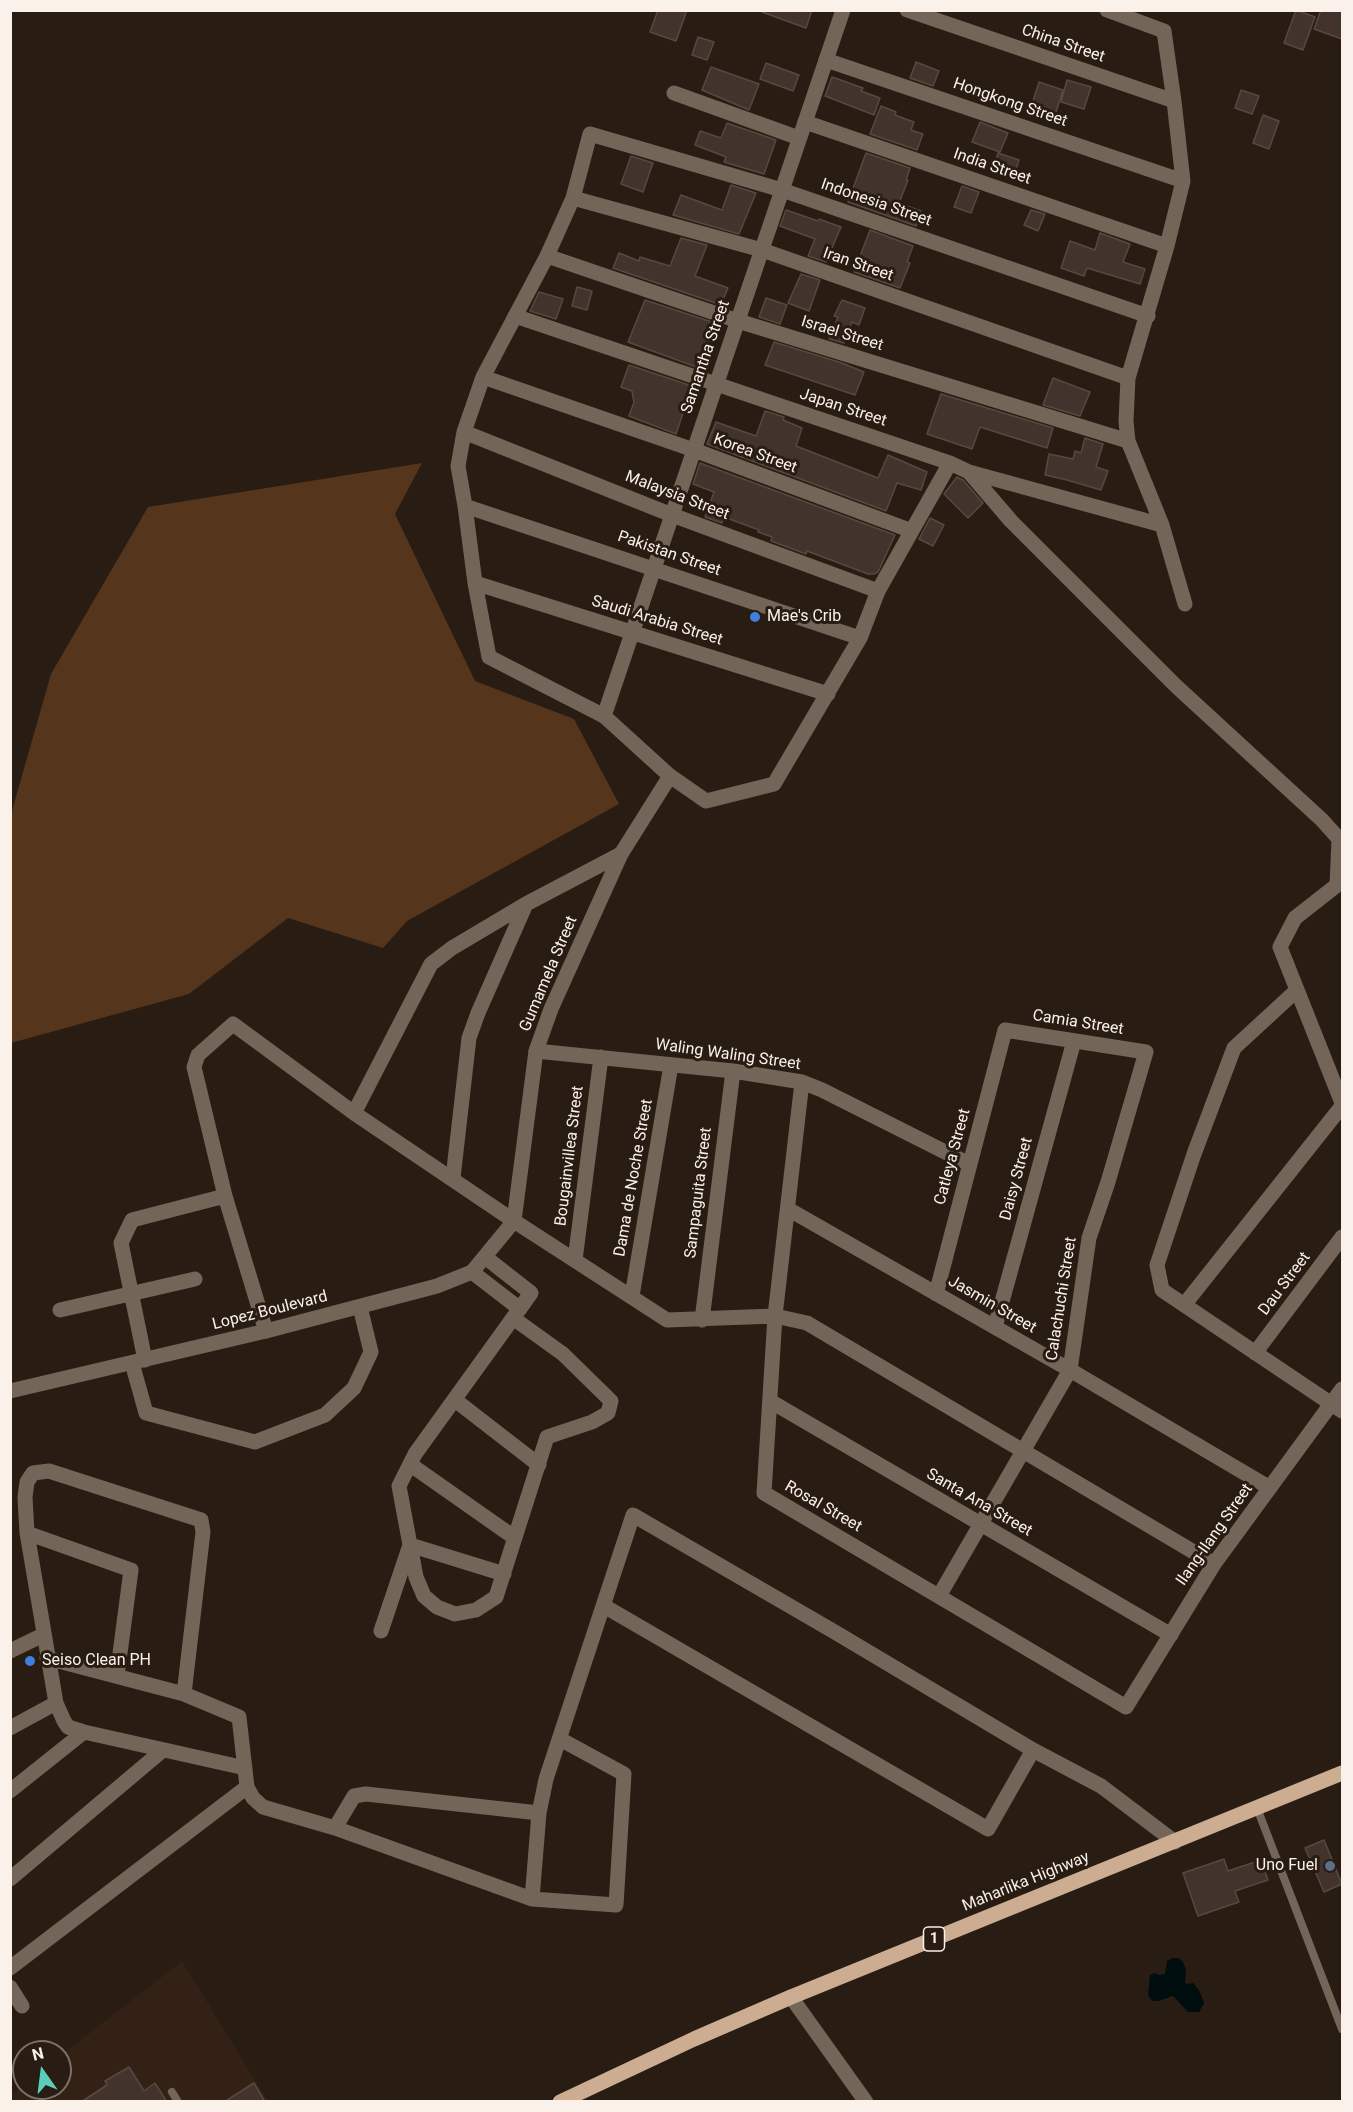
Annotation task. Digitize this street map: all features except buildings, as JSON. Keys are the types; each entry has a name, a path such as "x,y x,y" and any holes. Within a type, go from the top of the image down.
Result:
{"main road":[{"name":"Maharlika Highway","path":"560,2102 694,2038 1342,1773"}],"street":[{"name":"Samantha Street","path":"604,716 843,10"},
{"name":"China Street","path":"907,10 1174,101"},
{"path":"1107,10 1164,31 1174,101 1183,181 1148,316 1128,378 1126,421 1128,441 1162,525 1185,604"},
{"name":"Hongkong Street","path":"826,60 1183,181"},
{"path":"674,93 800,138"},
{"name":"India Street","path":"805,122 1167,246"},
{"name":"Indonesia Street","path":"573,198 590,134 782,190 1148,316"},
{"path":"573,198 547,256 483,377 464,432 458,466 475,583 489,657 604,716 670,776 706,801 774,784 860,638 878,591 950,463"},
{"name":"Iran Street","path":"573,198 762,250 1128,378"},
{"name":"Israel Street","path":"547,256 738,321 1128,441"},
{"name":"Japan Street","path":"515,316 950,463 969,472 1162,525"},
{"name":"Korea Street","path":"483,377 694,450 912,531"},
{"name":"Malaysia Street","path":"464,432 672,514 878,591"},
{"path":"969,472 1011,521 1176,686 1322,820 1339,839 1337,885 1295,918 1280,947 1342,1104 1184,1305"},
{"name":"Pakistan Street","path":"465,506 860,638"},
{"name":"Saudi Arabia Street","path":"475,583 828,694"},
{"name":"Gumamela Street","path":"514,1221 536,1051 551,1009 621,854 670,776"},
{"path":"354,1113 431,964 452,948 526,904 621,854"},
{"path":"453,1178 469,1038 478,1012 526,904"},
{"path":"1297,990 1234,1048 1194,1154 1157,1265 1162,1290 1337,1407"},
{"path":"266,1331 225,1196 194,1067 198,1056 232,1024 354,1113 514,1221 668,1320 775,1316 807,1323 1214,1564"},
{"name":"Camia Street","path":"1005,1030 1146,1052"},
{"name":"Catleya Street","path":"936,1294 1005,1030"},
{"name":"Daisy Street","path":"994,1327 1074,1041"},
{"name":"Waling Waling Street","path":"536,1051 733,1071 802,1082 969,1164"},
{"name":"Calachuchi Street","path":"939,1596 1070,1370 1089,1238 1146,1052"},
{"name":"Bougainvillea Street","path":"575,1260 601,1058"},
{"name":"Dama de Noche Street","path":"632,1296 671,1065"},
{"name":"Sampaguita Street","path":"702,1320 733,1071"},
{"name":"Rosal Street","path":"802,1082 775,1316 764,1493 1126,1707"},
{"path":"225,1196 132,1220 121,1243 132,1294 138,1361 146,1413 255,1442 325,1415 354,1388 371,1352 360,1307"},
{"name":"Jasmin Street","path":"788,1209 1070,1370 1270,1488"},
{"name":"Lopez Boulevard","path":"10,1391 266,1331 437,1286 472,1272 514,1221"},
{"name":"Dau Street","path":"1256,1353 1342,1238"},
{"path":"472,1272 516,1314 563,1354 611,1401 608,1413 592,1422 547,1437 496,1597 476,1610 455,1614 437,1607 424,1596 416,1577 399,1486 415,1454 455,1400 516,1314 531,1293 485,1257"},
{"path":"60,1310 195,1279"},
{"name":"Ilang-Ilang Street","path":"1126,1707 1214,1564 1270,1488 1337,1407 1342,1389"},
{"path":"455,1400 539,1465"},
{"name":"Santa Ana Street","path":"770,1401 1171,1635"},
{"path":"411,1465 515,1538"},
{"path":"184,1694 203,1532 201,1520 49,1471 33,1473 27,1482 25,1497 27,1533 56,1703 68,1727 244,1768"},
{"path":"532,1899 539,1813 546,1779 633,1515 1033,1750 1101,1786 1175,1842"},
{"path":"27,1533 131,1570 117,1676"},
{"path":"410,1545 504,1574"},
{"path":"381,1631 410,1545"},
{"path":"604,1606 988,1828 1033,1750"},
{"path":"10,1651 43,1635"},
{"path":"47,1658 184,1694 239,1717 247,1787 253,1798 263,1807 335,1828 532,1899 616,1905 624,1774 560,1739"},
{"path":"10,1728 56,1703"},
{"path":"10,1791 84,1732"},
{"path":"10,1879 163,1750"},
{"path":"10,1968 247,1787"},
{"path":"335,1828 354,1796 366,1794 539,1813"},
{"path":"10,1987 22,2006"},
{"path":"791,1998 866,2102"}],"lane":[{"path":"1257,1808 1342,2029"},
{"path":"172,2092 178,2102"}],"shaded area":[{"path":"422,463 395,514 475,681 574,719 619,804 407,921 383,948 288,918 189,994 11,1043 11,814 51,674 148,507"},
{"path":"1179,1958 1183,1962 1186,1969 1185,1982 1193,1983 1199,1990 1204,2003 1199,2012 1188,2012 1173,1996 1152,2001 1148,1995 1150,1975 1165,1974 1167,1961"},
{"path":"182,1961 268,2101 11,2102 12,2094 12,2100 72,2100 72,2047"}],"place":[{"name":"Mae's Crib","path":"755,617"},
{"name":"Seiso Clean PH","path":"30,1661"},
{"name":"Uno Fuel","path":"1330,1866"}]}
